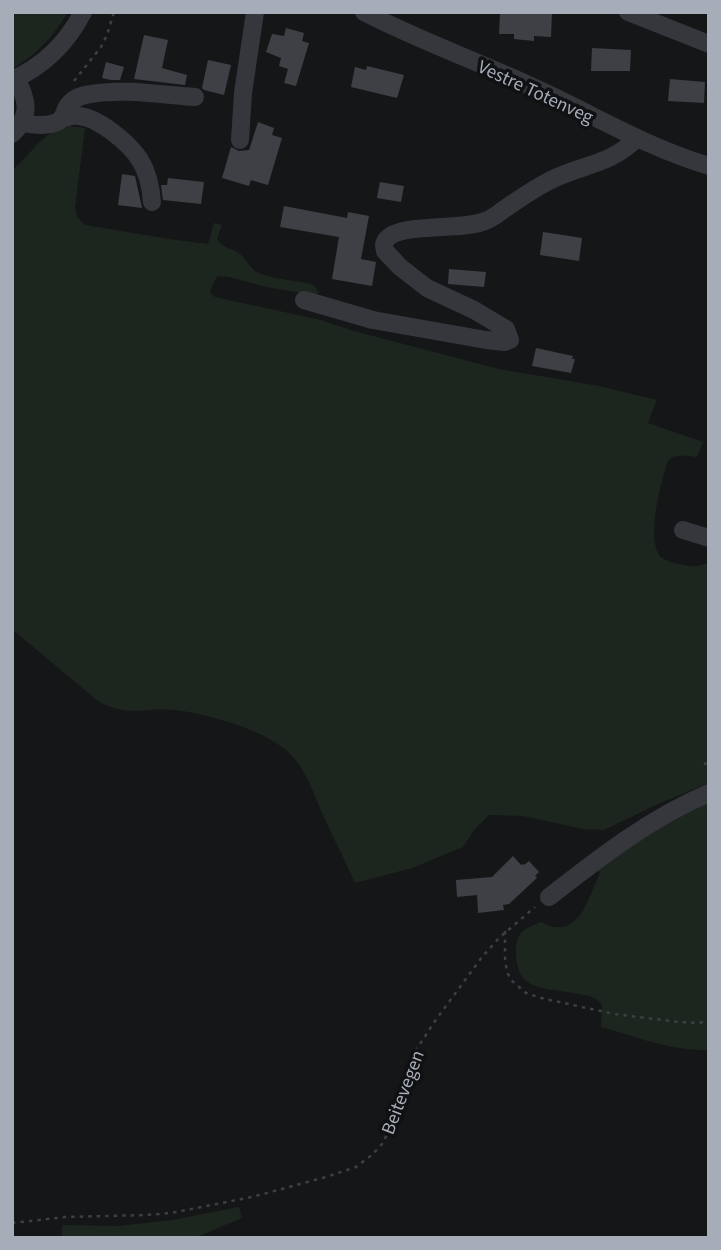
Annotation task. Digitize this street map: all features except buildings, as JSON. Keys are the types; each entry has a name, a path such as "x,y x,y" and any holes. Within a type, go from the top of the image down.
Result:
{"street":[{"path":"17,129 26,106 26,98 14,79 37,67 53,54 73,30 83,12"},
{"path":"240,141 243,93 255,12"},
{"name":"Vestre Totenveg","path":"364,12 394,28 537,89 636,139 709,166"},
{"path":"628,12 709,44"},
{"path":"17,129 59,121 75,99 89,94 116,92 195,97"},
{"path":"65,113 91,118 125,144 141,161 151,186 152,202"},
{"path":"304,300 373,320 486,340 510,340 506,329 415,280 385,251 385,241 408,230 469,226 486,221 533,190 573,170 617,155 636,139"},
{"path":"683,530 709,538"},
{"path":"549,897 627,838 709,793"}],"path":[{"path":"65,113 72,83 101,47 114,12"},
{"path":"704,764 709,763"},
{"name":"Beitevegen","path":"12,1223 66,1217 171,1213 252,1197 356,1167 382,1144 390,1129 401,1105 411,1063 425,1035 482,957 505,931 549,897"},
{"path":"505,931 508,972 514,984 526,993 626,1016 680,1022 709,1021"}],"shaded area":[{"path":"12,12 68,12 44,44 12,69"},
{"path":"68,126 85,128 75,208 77,217 85,225 208,244 214,223 222,225 217,239 242,256 255,271 311,284 319,293 314,295 266,287 218,276 210,292 215,297 321,320 499,369 599,386 657,400 648,423 703,442 697,457 677,456 668,461 656,510 654,538 656,549 667,561 694,566 709,563 709,783 604,830 583,829 523,816 489,815 463,847 412,868 355,883 308,780 286,750 248,729 204,715 165,709 129,711 98,701 12,629 12,170 43,139"},
{"path":"709,800 709,1050 668,1046 601,1027 602,1005 595,998 535,986 521,975 516,952 522,932 541,922 554,927 564,927 573,922 586,906 600,873 596,867"},
{"path":"239,1207 242,1218 194,1238 62,1238 62,1225 119,1226 172,1220"}]}
